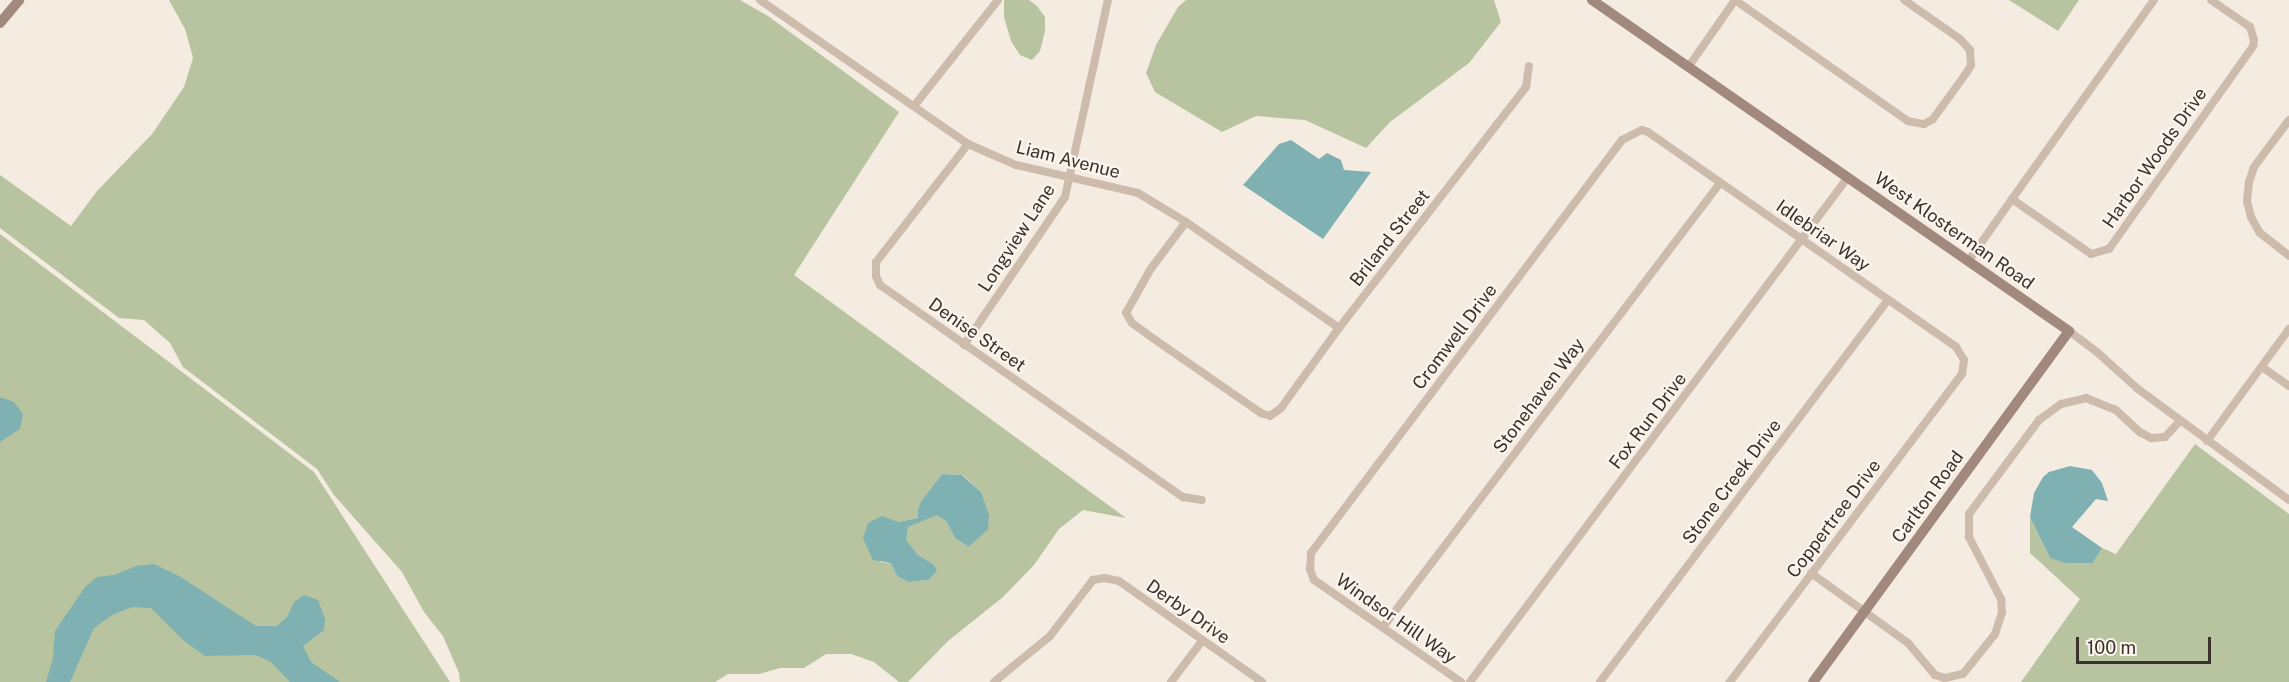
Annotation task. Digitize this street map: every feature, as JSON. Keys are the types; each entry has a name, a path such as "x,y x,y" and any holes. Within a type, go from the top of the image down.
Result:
{"street":[{"path":"0,22 19,0"},
{"name":"Liam Avenue","path":"760,0 968,144 1016,165 1138,193 1186,222 1339,328"},
{"path":"914,106 998,0"},
{"name":"Longview Lane","path":"964,345 1060,206 1070,176 1108,0"},
{"path":"1689,66 1735,0 1908,121 1924,124 1933,119 1967,72 1972,57 1965,43 1904,0"},
{"path":"1969,260 2154,0"},
{"name":"Harbor Woods Drive","path":"2012,199 2085,251 2099,254 2109,249 2253,46 2254,40 2250,27 2211,0"},
{"name":"West Klosterman Road","path":"1598,2 2069,331 2097,352 2138,389 2289,500"},
{"name":"Briland Street","path":"1186,222 1150,270 1126,313 1132,323 1154,339 1261,413 1270,416 1281,408 1339,328 1526,87 1529,66"},
{"path":"2289,120 2254,167 2249,182 2247,201 2251,217 2260,233 2289,256"},
{"name":"Cromwell Drive","path":"1314,580 1309,564 1311,553 1623,140 1636,132 1648,132"},
{"name":"Idlebriar Way","path":"1648,132 1960,351 1964,360 1962,374"},
{"name":"Denise Street","path":"968,144 876,262 878,280 884,288 964,345 1183,496 1202,500"},
{"name":"Fox Run Drive","path":"1470,682 1804,240 1848,177"},
{"name":"Stonehaven Way","path":"1383,627 1720,183"},
{"name":"Stone Creek Drive","path":"1600,682 1888,300"},
{"path":"2207,441 2289,329"},
{"name":"Carlton Road","path":"1813,682 2069,331"},
{"path":"2262,367 2289,386"},
{"name":"Coppertree Drive","path":"1730,682 1962,374"},
{"path":"1811,573 1908,643 1935,675 1945,678 1963,674 1995,634 2000,622 2002,605 1969,537 1969,514 2039,420 2061,404 2086,398 2116,410 2140,432 2151,438 2165,437 2180,421"},
{"name":"Derby Drive","path":"996,682 1050,636 1093,580 1104,578 1119,581 1262,682"},
{"name":"Windsor Hill Way","path":"1314,580 1461,682"},
{"path":"1172,682 1202,641"}],"green space":[{"path":"169,0 740,0 768,16 899,112 794,275 1126,518 1083,510 1059,529 1034,565 1003,597 948,641 908,682 899,682 874,662 851,654 826,654 804,668 780,668 759,674 728,674 715,682 460,682 459,673 443,636 424,612 402,572 334,495 317,469 183,367 170,343 144,320 119,318 0,228 0,175 71,226 97,191 152,134 184,87 193,58 185,29","holes":["942,474 963,475 981,492 978,538 969,547 955,538 946,521 937,514 908,527 905,540 918,555 933,564 929,580 908,582 897,576 891,563 880,562 898,522 918,518 922,500"]},
{"path":"1004,0 1029,0 1045,17 1045,31 1040,51 1032,60 1020,55 1011,41 1004,17"},
{"path":"1186,0 1494,0 1501,22 1469,63 1390,122 1366,148 1305,120 1256,116 1222,132 1155,92 1146,73 1156,45 1178,7"},
{"path":"2009,0 2079,0 2058,31"},
{"path":"0,234 314,472 450,682 0,682"},
{"path":"2195,444 2289,514 2289,682 2021,682 2080,599 2030,553 2030,517 2050,558 2093,563 2102,548 2116,554"}],"water":[{"path":"1291,140 1319,159 1327,153 1341,160 1344,170 1371,172 1323,239 1243,185 1279,144"},
{"path":"0,397 14,402 23,414 20,429 0,442"},
{"path":"2070,466 2092,470 2102,483 2108,501 2096,499 2072,527 2102,548 2093,563 2066,563 2050,558 2030,517 2034,493 2043,477 2049,472"},
{"path":"942,474 962,475 981,492 989,515 988,529 969,547 955,538 946,521 937,515 908,527 906,540 918,555 933,564 937,570 929,580 908,582 897,576 891,563 873,560 863,538 868,523 882,516 898,522 918,518 922,500"},
{"path":"154,564 179,576 256,626 277,626 287,617 294,602 304,595 318,600 325,619 324,630 303,646 311,662 340,682 290,682 271,662 256,655 205,656 183,640 151,608 132,607 112,615 94,628 70,682 46,682 53,658 55,631 85,587 97,577 114,575 136,566"}]}
